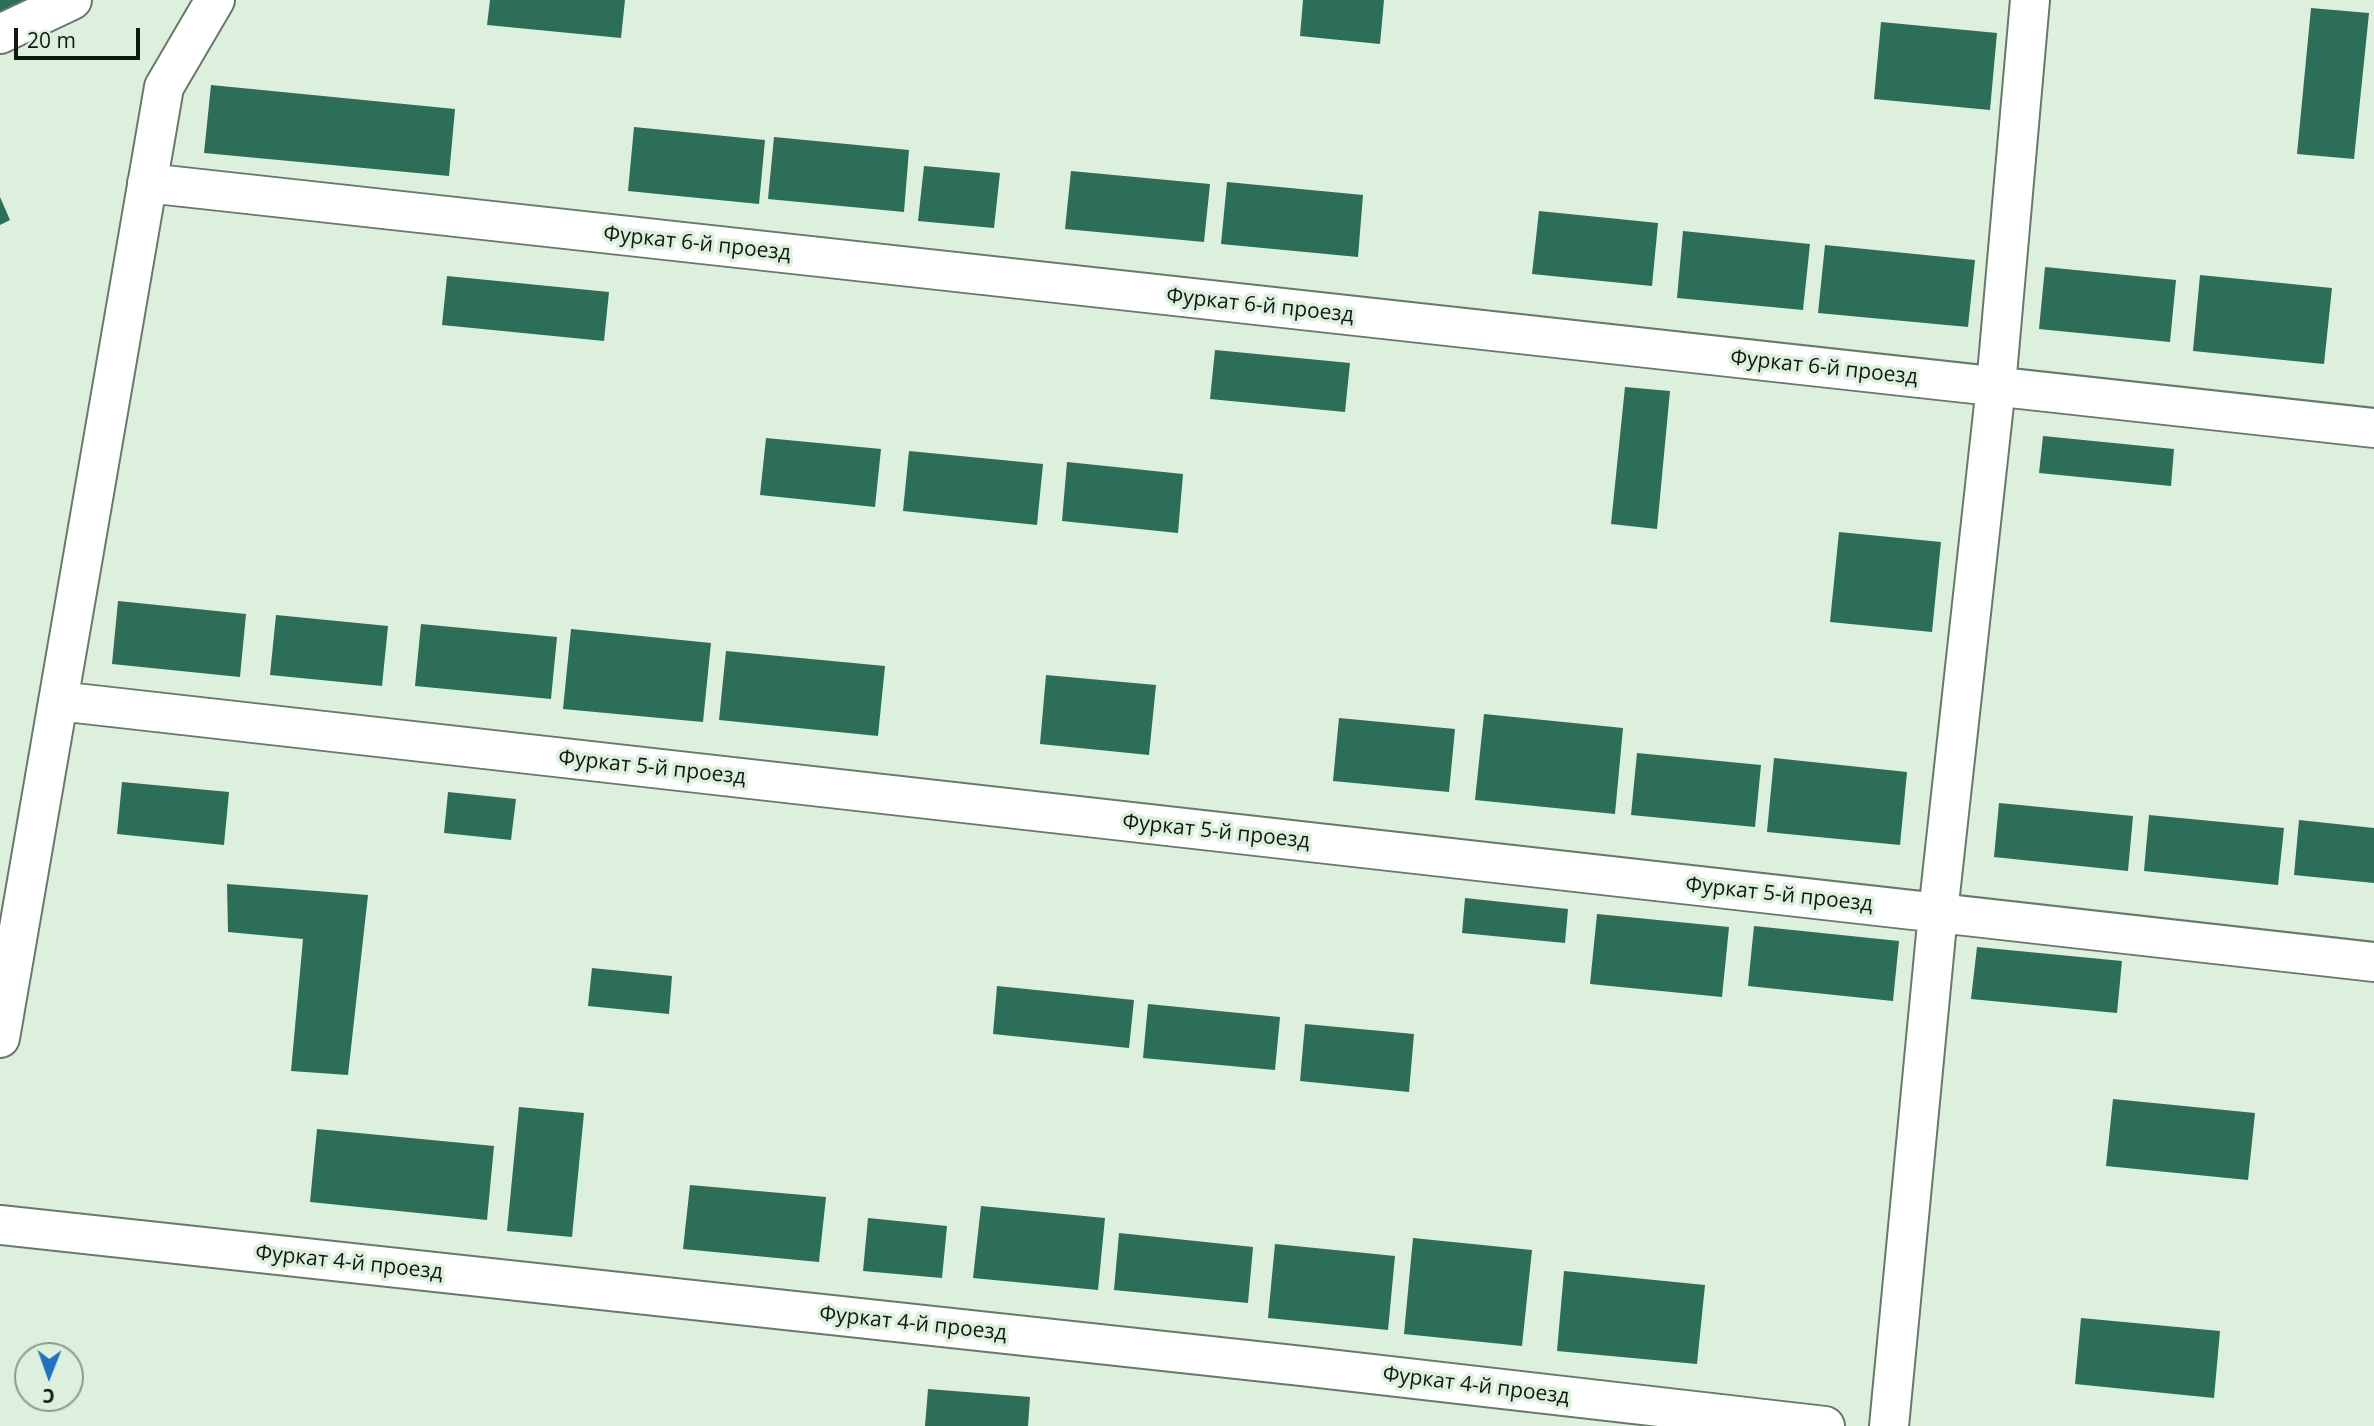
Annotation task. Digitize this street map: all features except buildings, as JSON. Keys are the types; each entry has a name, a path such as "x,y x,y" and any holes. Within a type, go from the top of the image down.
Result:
{"street":[{"path":"0,34 72,0"},
{"path":"0,1038 163,87 215,0"},
{"path":"1889,1426 1938,913 1996,386 2030,0"},
{"name":"Фуркат 6-й проезд","path":"147,183 2374,428"},
{"name":"Фуркат 5-й проезд","path":"58,701 2374,962"},
{"name":"Фуркат 4-й проезд","path":"0,1225 1301,1366 1825,1426"}]}
